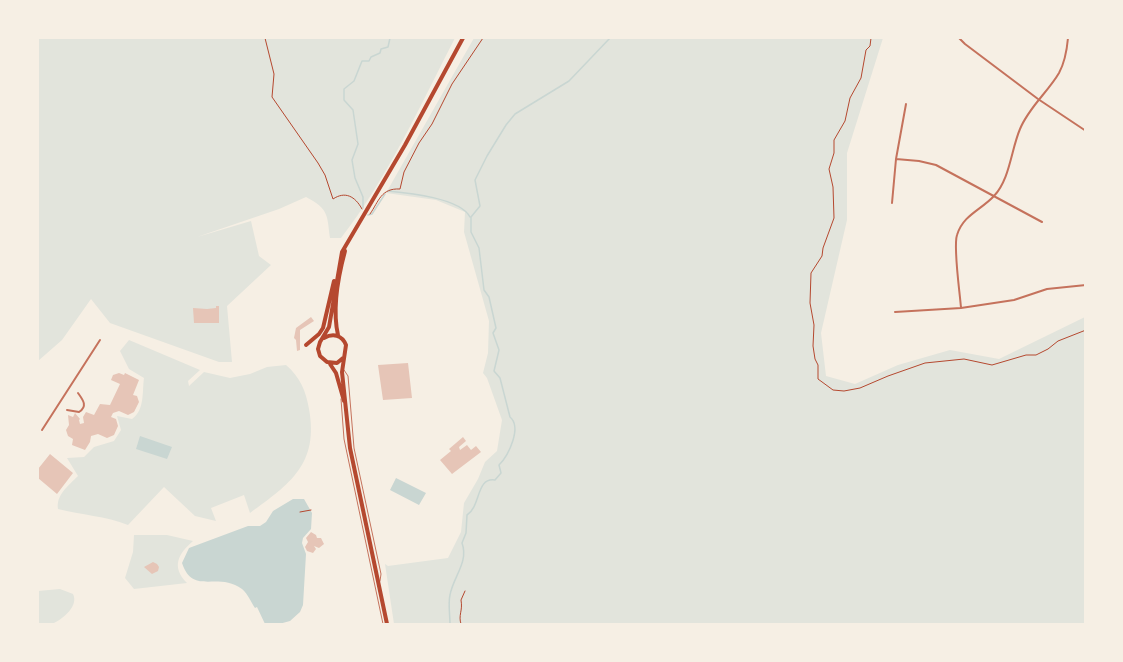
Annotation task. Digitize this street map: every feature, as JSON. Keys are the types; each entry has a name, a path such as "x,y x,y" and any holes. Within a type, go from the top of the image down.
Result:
{"main road":[{"path":"306,345 323,328 339,260 347,242 405,145 463,38"},
{"path":"346,420 342,366 346,345 338,336 336,326 340,271 347,242"},
{"path":"339,260 329,327 318,346 318,353 336,373 341,388 350,448 387,624"},
{"path":"321,340 331,335 338,336"},
{"path":"329,363 337,363 343,358"}],"street":[{"path":"959,38 1038,99 1086,131"},
{"path":"961,308 956,238 961,224 994,196 1006,175 1020,128 1064,62 1068,38"},
{"path":"892,203 896,159 906,104"},
{"path":"896,159 936,165 1042,222"},
{"path":"895,312 961,308 1014,300 1047,289 1086,285"},
{"path":"42,430 100,340"},
{"path":"67,410 79,412 84,407 85,403 78,393"}],"lane":[{"path":"342,366 348,376 354,448 381,574 379,585"},
{"path":"341,388 344,439 383,624"}],"path":[{"path":"265,38 274,74 272,97 318,163 325,175 333,199 341,194 348,195 362,208"},
{"path":"367,216 386,191 400,189 404,172 419,143 432,124 452,84 483,38"},
{"path":"871,38 870,46 866,50 861,78 849,102 847,117 834,140 834,153 829,169 833,187 834,218 822,256 811,273 810,303 818,379 833,390 844,391 860,388 925,363 964,360 992,365 1026,355 1036,355 1058,341 1086,330"},
{"path":"300,512 311,510"},
{"path":"461,624 459,618 463,608 461,600 465,591"}],"shaded area":[{"path":"38,38 455,38 388,166 341,238 330,238 326,213 319,205 306,197 279,209 197,237 251,221 259,256 271,265 227,306 232,362 219,362 110,323 91,299 62,340 38,361"},
{"path":"474,38 883,38 847,153 847,220 821,333 826,376 855,384 898,365 950,350 999,359 1085,317 1085,624 394,624 385,564 388,566 448,558 461,532 464,503 485,462 497,451 502,420 487,378 483,373 488,353 489,321 464,232 465,212 436,200 386,193"},
{"path":"129,340 200,370 188,381 189,386 204,372 230,378 250,374 267,367 286,365 302,385 309,409 311,428 310,444 305,458 289,482 250,513 244,495 211,508 216,521 195,516 164,487 128,525 58,509 61,495 78,476 67,458 84,457 94,447 114,441 121,430 117,416 132,419 139,411 144,378 129,369 120,351"},
{"path":"140,436 172,447 167,459 136,449"},
{"path":"396,478 426,493 419,505 390,490"},
{"path":"293,499 304,499 312,513 311,529 303,538 302,543 306,554 303,605 300,612 290,621 265,624 257,607 255,608 242,589 224,582 199,581 187,573 182,563 189,548 248,526 260,526 266,522 273,511"},
{"path":"134,535 167,535 193,541 183,551 178,561 179,572 187,583 134,589 125,578 133,552"},
{"path":"60,589 73,594 72,607 61,619 52,624 38,624 38,591"}],"building":[{"path":"219,306 219,323 194,323 193,308 207,309 216,308"},
{"path":"311,317 314,321 300,330 300,350 297,351 294,338 296,328"},
{"path":"408,363 412,398 383,400 378,365"},
{"path":"119,373 124,375 125,373 139,380 133,395 137,396 139,402 134,412 128,415 119,411 113,413 111,417 116,419 118,426 114,435 107,438 98,434 91,436 85,450 72,445 73,439 68,436 66,430 69,425 68,415 73,417 75,413 80,419 80,424 84,423 83,417 86,412 94,415 100,404 110,405 120,384 111,380 113,375"},
{"path":"463,437 466,441 459,447 460,450 467,445 471,450 476,446 481,452 452,474 440,460"},
{"path":"50,454 73,473 57,494 38,478 38,469"},
{"path":"311,532 317,538 321,538 324,544 319,548 314,546 316,549 313,553 307,551 305,547 308,542 306,538"},
{"path":"153,562 159,567 158,571 152,574 144,567"}],"waterway":[{"path":"363,208 363,197 355,178 352,160 358,144 353,110 344,100 344,89 354,81 362,61 369,61 371,57 380,53 381,49 388,47 390,38"},
{"path":"450,624 449,598 464,557 462,543 466,533 467,515 475,505 481,487 489,480 495,480 501,473 499,465 507,455 513,441 515,427 510,417 500,378 494,371 499,350 493,333 496,328 489,297 484,290 479,248 471,232 471,217 480,206 475,180 487,156 515,114 569,81 610,38"},
{"path":"388,191 445,201 456,205 470,217"},
{"path":"368,215 372,214 385,194"}]}
